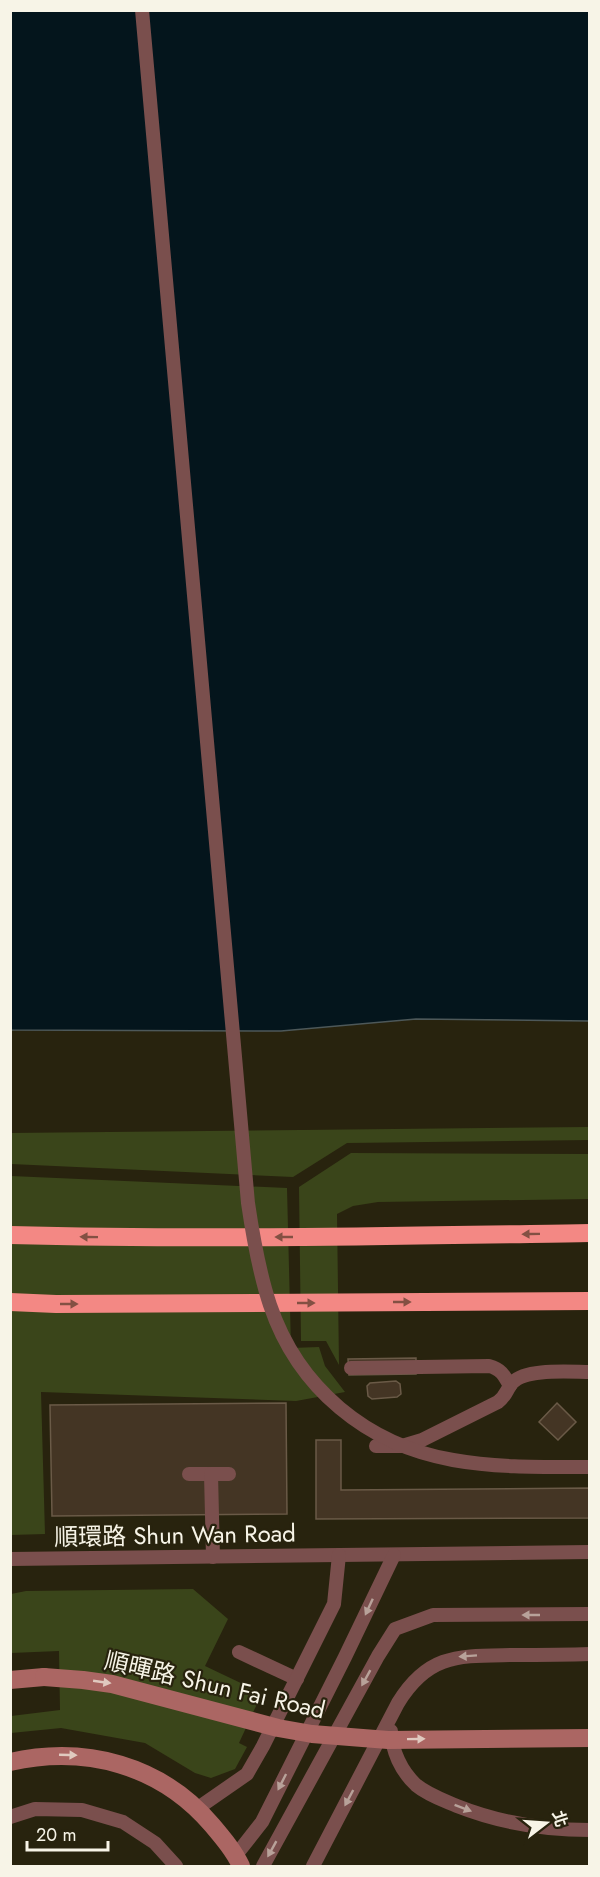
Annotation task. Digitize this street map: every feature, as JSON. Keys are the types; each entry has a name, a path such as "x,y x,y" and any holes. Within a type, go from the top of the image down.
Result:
{"highway":[{"path":"10,1235 100,1238 590,1233"},
{"path":"10,1302 56,1304 590,1301"}],"street":[{"name":"順暉路 Shun Fai Road","path":"10,1680 44,1677 112,1684 278,1728 312,1734 388,1740 590,1738"},
{"path":"10,1762 29,1757 83,1756 113,1762 143,1773 171,1788 198,1808 239,1861"}],"lane":[{"path":"142,10 248,1203 254,1243 271,1307 289,1347 316,1385 345,1414 376,1433 422,1452 451,1460 493,1465 590,1467"},
{"path":"351,1368 489,1365 498,1368 510,1386"},
{"path":"376,1446 402,1446 422,1440 491,1407 504,1397 510,1386 523,1376 535,1373 590,1372"},
{"path":"189,1474 229,1474"},
{"path":"211,1474 213,1557"},
{"name":"順環路 Shun Wan Road","path":"10,1559 590,1552"},
{"path":"198,1808 247,1774 334,1604 339,1555"},
{"path":"239,1861 262,1822 394,1555"},
{"path":"262,1866 395,1629 433,1615 590,1614"},
{"path":"238,1652 297,1679"},
{"path":"313,1866 398,1703 423,1672 456,1657 590,1654"},
{"path":"398,1703 391,1732 394,1750 409,1777 426,1792 465,1809 521,1825 590,1830"},
{"path":"10,1816 34,1809 82,1810 123,1822 155,1843 176,1866"}],"green space":[{"path":"589,1127 590,1140 347,1143 293,1177 11,1164 10,1133"},
{"path":"351,1153 589,1154 589,1199 378,1202 353,1206 337,1214 339,1365 326,1341 301,1341 299,1187"},
{"path":"11,1176 287,1188 291,1348 319,1347 325,1366 345,1392 296,1401 41,1392 45,1534 11,1535"},
{"path":"193,1589 228,1619 205,1666 262,1693 239,1743 247,1747 235,1769 211,1778 195,1773 145,1743 61,1728 11,1733 11,1716 60,1710 59,1651 11,1653 11,1594 26,1591"}],"shaded area":[{"path":"11,11 589,11 589,1021 416,1019 281,1031 11,1030"}],"building":[{"path":"416,1358 416,1374 349,1375 348,1359"},
{"path":"396,1381 400,1384 401,1394 397,1397 372,1399 368,1396 367,1386 370,1383"},
{"path":"286,1403 287,1514 52,1516 50,1405"},
{"path":"557,1403 576,1422 558,1440 539,1422"},
{"path":"316,1440 341,1440 341,1490 590,1488 590,1518 316,1519"}]}
